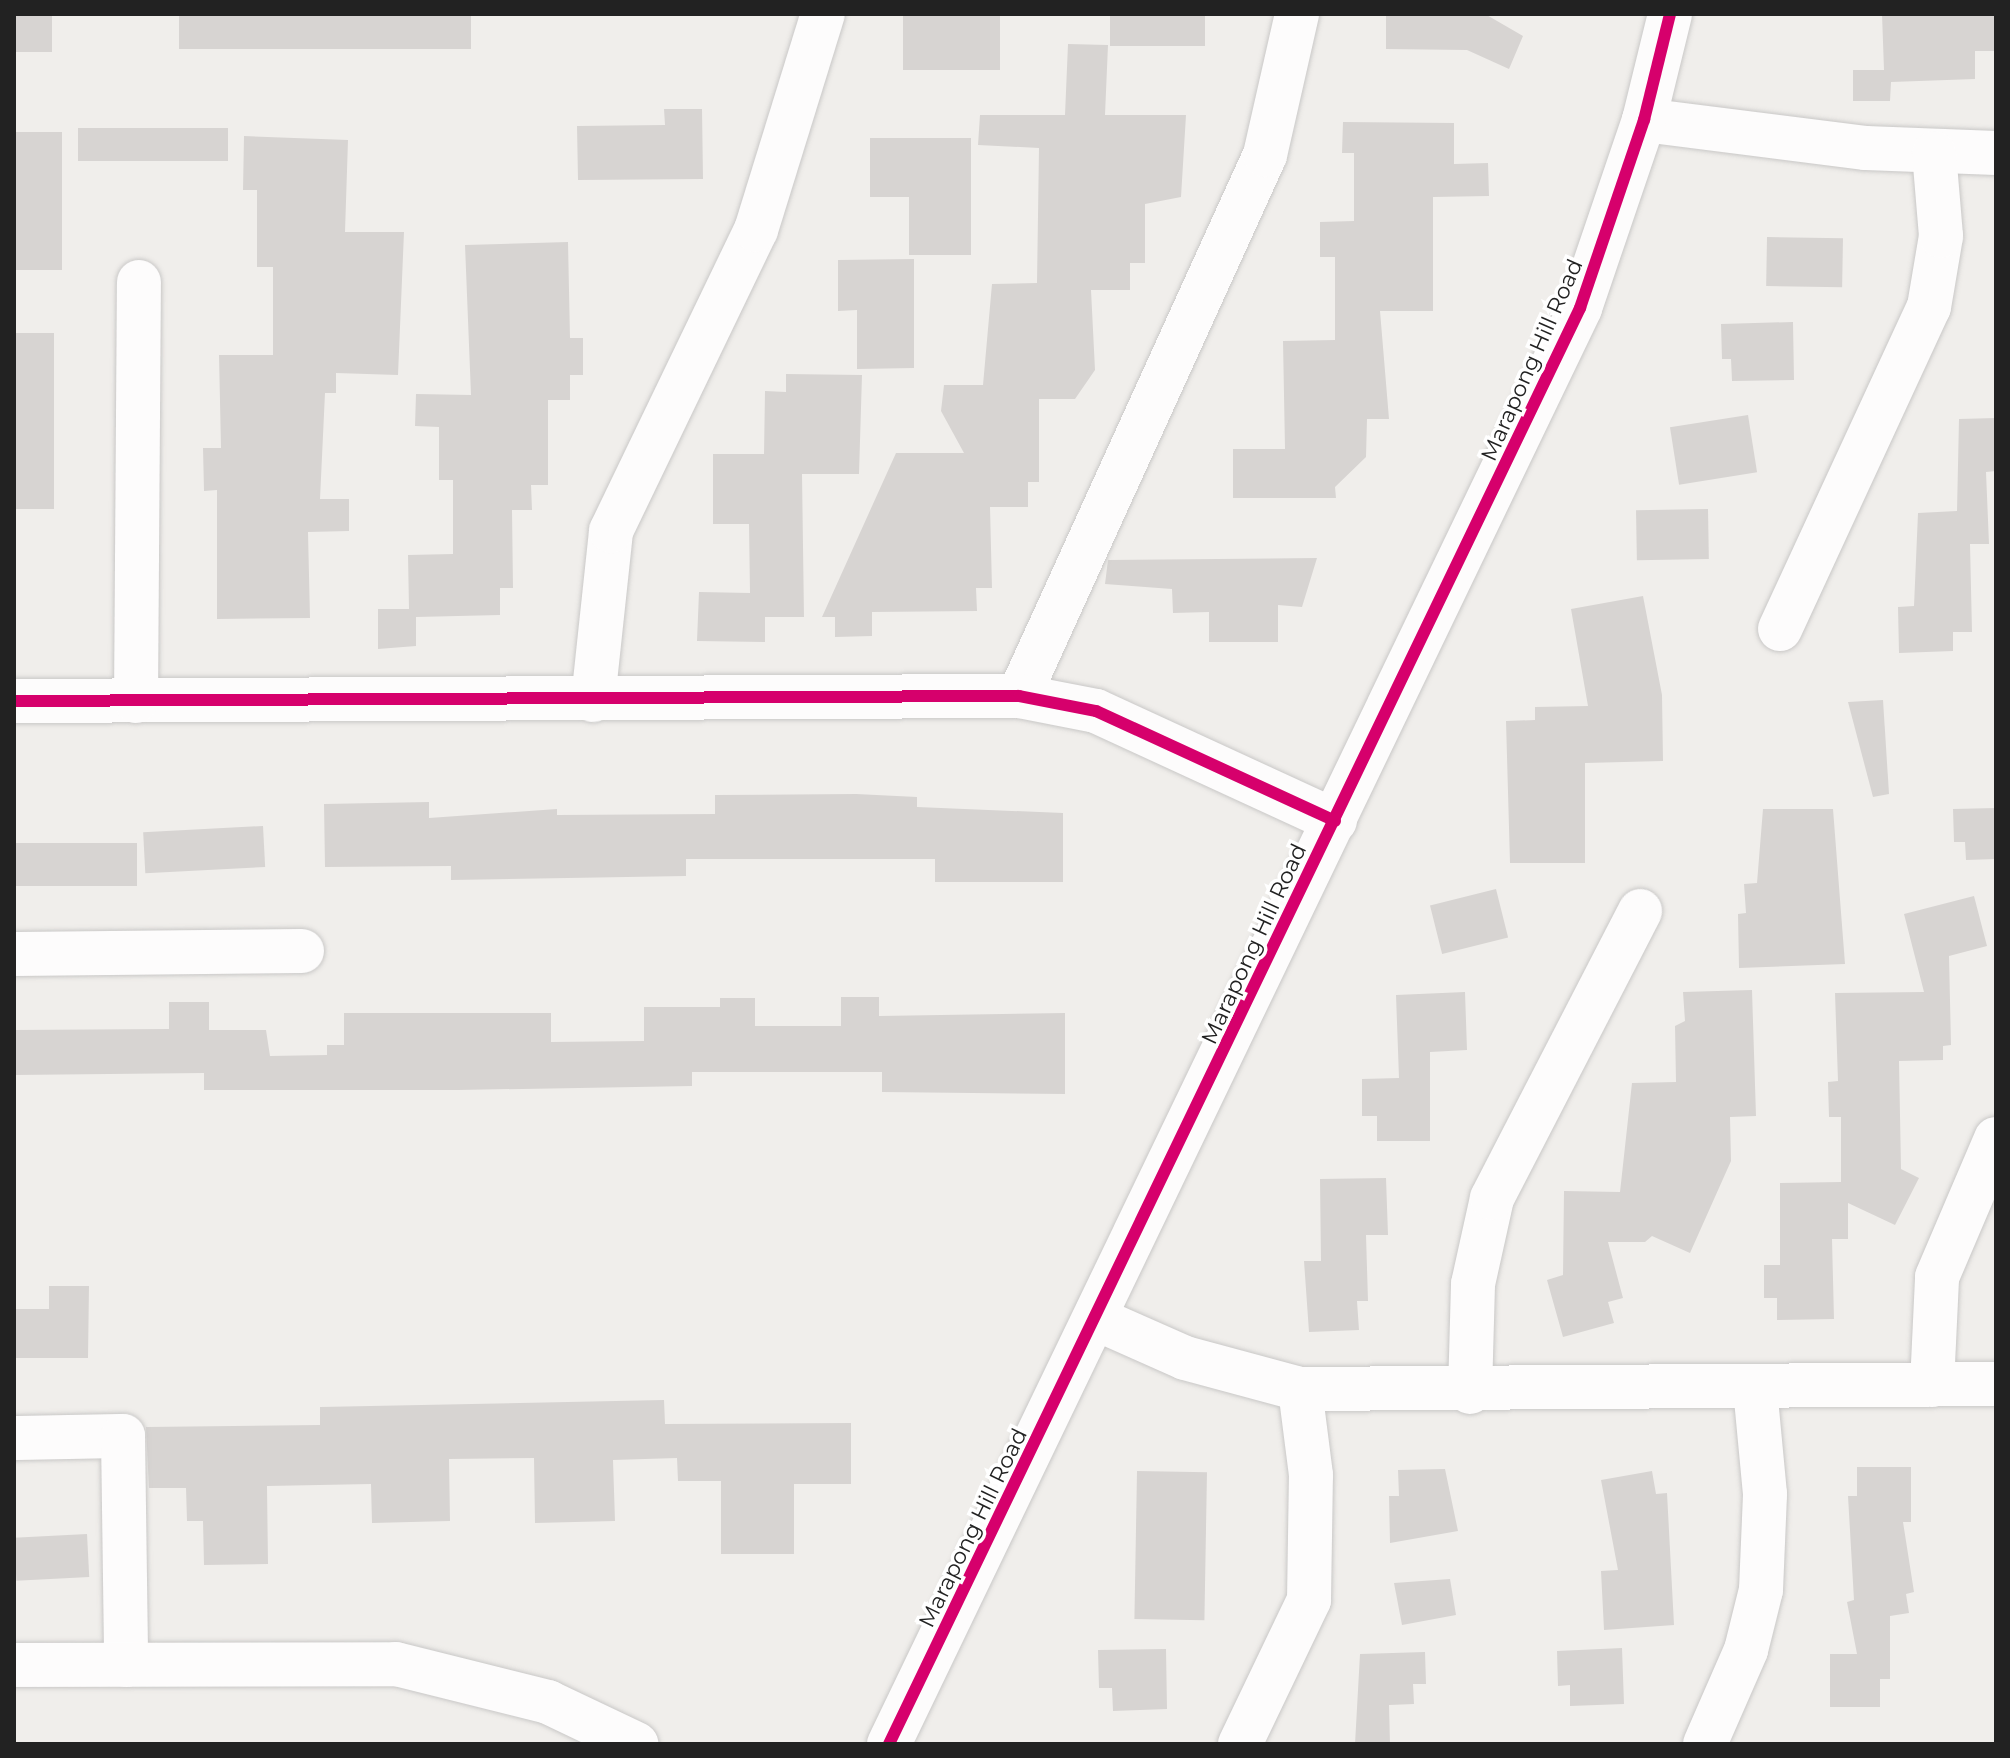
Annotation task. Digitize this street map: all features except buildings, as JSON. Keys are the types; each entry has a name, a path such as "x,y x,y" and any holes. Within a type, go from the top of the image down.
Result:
{"street":[{"path":"593,700 611,531 756,230 823,14"},
{"path":"1019,696 1265,155 1297,14"},
{"name":"Marapong Hill Road","path":"889,1744 1097,1319 1580,308 1644,120 1670,14"},
{"path":"1644,120 1934,153 1996,153"},
{"path":"1780,629 1929,307 1941,236 1934,153"},
{"path":"136,701 139,282"},
{"path":"14,701 1019,696 1096,711 1335,821"},
{"path":"1470,1392 1473,1284 1492,1198 1640,911"},
{"path":"14,954 302,951"},
{"path":"1932,1385 1937,1277 1996,1139"},
{"path":"1097,1319 1185,1358 1300,1389 1470,1392 1996,1384"},
{"path":"1705,1744 1746,1650 1761,1590 1765,1494 1755,1388"},
{"path":"1240,1744 1309,1600 1312,1489 1300,1389"},
{"path":"14,1438 123,1436 126,1665"},
{"path":"14,1665 396,1664 548,1702 636,1744"}],"cycle path":[{"path":"889,1744 1580,308 1644,120 1670,14"},
{"path":"14,701 1019,696 1096,711 1335,821"}]}
